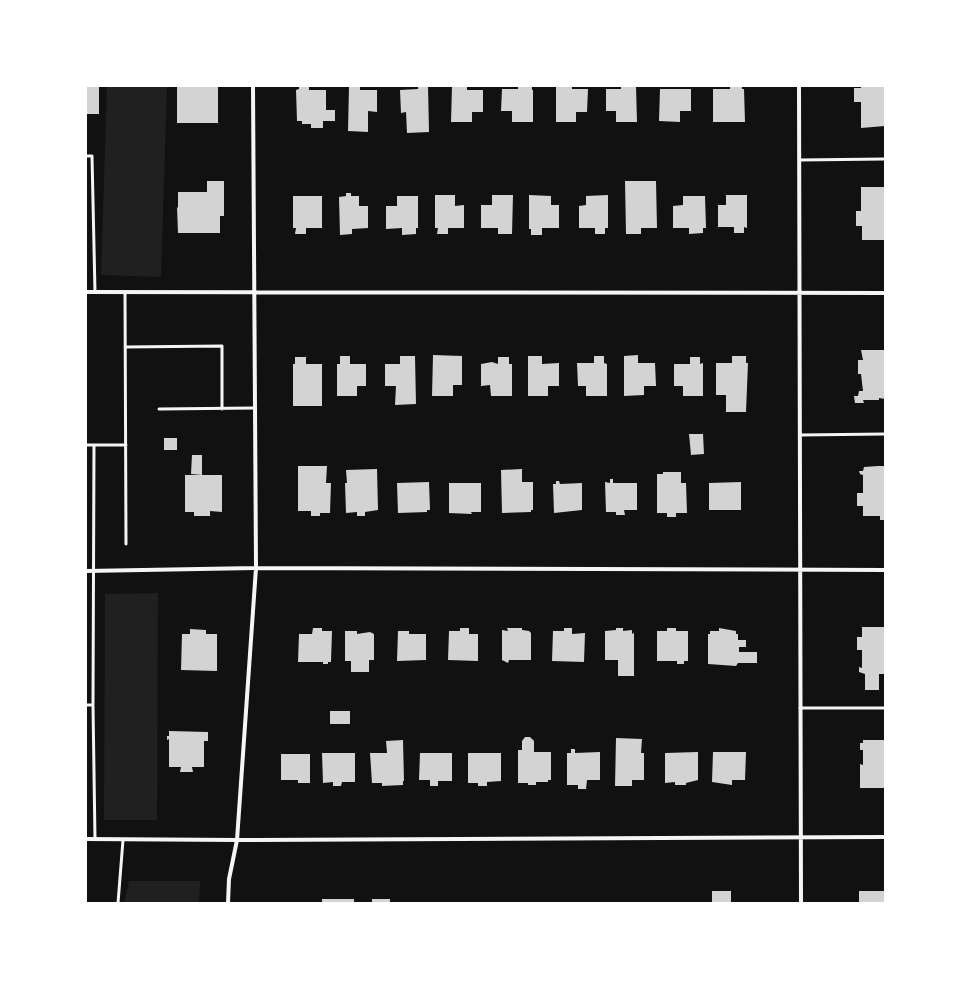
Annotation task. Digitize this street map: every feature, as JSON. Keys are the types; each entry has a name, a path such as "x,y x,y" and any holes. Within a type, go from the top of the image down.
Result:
{"street":[{"path":"228,903 229,879 237,840 256,568 254,408 255,292 252,86"},
{"path":"799,86 800,903"},
{"path":"86,292 885,293"},
{"path":"86,571 256,568 800,571 885,570"},
{"path":"86,839 237,840 885,837"}],"lane":[{"path":"86,156 92,156 95,292"},
{"path":"799,160 885,159"},
{"path":"125,292 126,544"},
{"path":"125,347 222,346 222,409"},
{"path":"159,410 254,408"},
{"path":"800,435 885,434"},
{"path":"86,445 126,445"},
{"path":"94,445 95,571 93,705 95,839"},
{"path":"86,705 93,705"},
{"path":"800,708 885,708"},
{"path":"118,903 123,840"}],"shaded area":[{"path":"107,86 167,86 161,277 101,275"},
{"path":"158,593 157,820 104,820 105,594"},
{"path":"129,881 200,881 199,903 124,903"}],"building":[{"path":"86,86 99,86 99,114 86,114"},
{"path":"177,86 218,86 218,123 177,123"},
{"path":"299,86 309,86 309,90 326,90 326,110 335,110 335,121 323,121 323,128 311,128 311,124 302,124 302,121 297,121 296,90 299,89"},
{"path":"349,86 360,86 360,90 377,90 377,112 368,111 368,132 348,131"},
{"path":"418,86 428,86 429,132 407,133 406,112 401,113 400,90 418,89"},
{"path":"452,86 467,86 467,90 483,90 483,112 472,112 472,122 451,122"},
{"path":"518,86 532,86 533,122 512,122 512,111 501,111 502,89 518,89"},
{"path":"556,86 572,86 572,89 588,89 587,112 576,112 576,122 556,122"},
{"path":"621,86 636,86 637,122 616,122 616,111 606,111 606,89 621,89"},
{"path":"730,86 742,86 742,89 744,89 745,122 713,122 713,89 730,89"},
{"path":"861,86 885,86 885,126 861,128 861,102 854,102 854,88 861,88"},
{"path":"660,89 691,89 691,111 680,111 680,122 659,121"},
{"path":"207,181 224,181 224,216 220,216 220,233 178,233 178,192 207,192"},
{"path":"625,181 656,181 657,228 641,228 641,234 626,234"},
{"path":"861,187 885,187 885,240 862,240 862,226 856,226 856,211 861,211"},
{"path":"346,193 351,193 351,196 359,196 359,206 368,206 368,228 352,229 352,234 340,235 339,197 346,196"},
{"path":"435,195 455,195 455,206 464,205 464,228 448,228 448,234 437,234 438,228 435,228"},
{"path":"492,195 513,195 512,234 498,234 498,228 481,228 481,205 492,205"},
{"path":"529,195 551,196 551,205 559,205 559,228 542,228 542,235 531,235 531,229 529,229"},
{"path":"608,195 608,228 605,228 605,234 595,234 595,228 579,228 579,206 586,205 586,196"},
{"path":"726,195 747,195 747,228 744,227 744,233 734,233 734,227 718,227 718,205 726,205"},
{"path":"293,196 322,196 322,228 306,228 306,234 295,234 296,228 293,228"},
{"path":"397,196 418,196 418,228 416,228 416,234 402,235 402,228 386,229 386,206 397,206"},
{"path":"683,196 705,196 706,228 703,228 703,233 689,234 689,228 673,228 673,206 683,205"},
{"path":"861,350 885,350 885,399 879,398 879,400 863,400 864,403 855,403 854,396 858,396 859,391 863,391 861,374 858,374 858,360 863,360"},
{"path":"433,355 462,356 462,385 453,385 453,396 432,396"},
{"path":"638,355 638,363 655,363 656,386 644,386 644,395 624,396 624,356"},
{"path":"340,356 350,356 350,364 366,364 366,386 357,386 357,396 337,396 337,364 340,364"},
{"path":"400,356 415,356 416,404 395,405 396,386 385,386 385,364 400,364"},
{"path":"528,356 542,356 542,364 559,363 559,386 548,386 548,396 528,396"},
{"path":"594,356 604,356 604,363 607,364 607,396 586,396 586,386 578,386 577,363 594,363"},
{"path":"732,356 746,356 746,363 748,363 746,412 726,412 726,395 716,395 716,363 732,363"},
{"path":"295,357 306,357 306,364 322,364 322,406 293,406 293,364 295,364"},
{"path":"498,357 509,357 509,364 512,364 512,396 491,396 490,385 481,386 481,364 492,362 498,364"},
{"path":"690,357 700,357 700,364 703,363 703,396 683,396 683,386 674,386 674,364 690,364"},
{"path":"689,434 703,434 704,454 691,455"},
{"path":"164,438 177,438 177,450 164,450"},
{"path":"192,455 202,455 202,475 191,474"},
{"path":"298,466 327,466 326,483 331,483 330,513 320,513 320,516 311,516 311,511 298,511"},
{"path":"885,466 885,520 880,520 880,516 863,516 863,506 857,506 857,493 863,493 863,475 860,474 859,471 863,471 864,467"},
{"path":"377,469 378,510 365,512 365,516 357,516 357,512 346,513 346,470"},
{"path":"522,469 522,482 533,482 533,510 531,510 531,512 502,513 501,470"},
{"path":"663,472 681,472 681,483 686,483 687,513 676,513 676,517 667,517 667,513 657,513 657,474 663,474"},
{"path":"185,475 222,475 222,512 210,511 210,516 194,516 194,512 185,512"},
{"path":"610,479 613,479 613,483 637,483 637,510 624,510 625,515 616,515 616,512 606,512 605,482 610,483"},
{"path":"556,481 559,481 560,484 582,483 582,510 554,513 553,484 556,484"},
{"path":"429,482 430,510 427,510 427,512 398,513 397,483"},
{"path":"741,482 741,510 709,510 709,483"},
{"path":"449,483 481,483 481,512 471,512 472,514 449,513"},
{"path":"862,627 885,627 885,674 879,674 879,690 865,690 865,674 859,672 859,667 862,668 862,650 857,650 857,637 862,637"},
{"path":"313,628 322,628 322,631 332,631 331,662 328,662 328,664 323,664 323,662 298,662 299,634 312,634"},
{"path":"460,628 469,628 469,634 478,634 478,661 448,660 449,631 460,631"},
{"path":"507,628 522,628 522,630 529,631 531,633 531,660 509,660 508,663 502,660 502,630 508,631"},
{"path":"564,628 572,628 572,634 585,633 584,662 552,661 553,631 564,631"},
{"path":"616,628 623,628 623,631 632,630 632,634 634,633 634,676 618,676 618,660 605,660 605,631 616,630"},
{"path":"667,628 676,628 676,631 688,631 688,661 684,661 684,664 677,664 677,661 657,661 657,631 667,631"},
{"path":"719,628 736,631 736,634 738,634 738,640 746,640 746,647 739,647 739,652 757,652 757,663 738,663 736,666 708,664 708,634 710,634 710,631 719,631"},
{"path":"190,629 206,630 206,634 217,634 217,671 181,670 182,634 190,634"},
{"path":"345,631 357,631 357,634 370,632 374,634 374,660 369,660 369,672 351,672 351,661 345,661"},
{"path":"398,631 409,631 409,634 426,634 426,660 397,661"},
{"path":"330,711 350,711 350,724 330,724"},
{"path":"169,731 208,732 208,741 204,741 204,767 192,767 193,772 180,772 181,767 169,767 169,739 167,740 167,736 169,736"},
{"path":"525,737 530,737 534,741 534,752 551,752 551,780 548,780 548,782 536,782 536,785 518,783 518,750 522,750 522,741"},
{"path":"616,738 642,739 641,753 644,753 644,780 632,780 632,786 615,786"},
{"path":"403,740 403,785 382,786 382,783 372,783 370,753 387,753 386,741"},
{"path":"863,740 885,740 885,788 860,788 860,764 863,765 863,750 860,750 860,743 863,743"},
{"path":"571,749 575,749 575,753 600,752 600,780 587,780 586,789 578,789 578,785 567,785 567,753 571,753"},
{"path":"698,752 698,780 686,783 686,785 675,785 675,782 665,783 665,753"},
{"path":"713,752 746,752 745,780 732,780 732,785 712,782"},
{"path":"322,753 355,753 355,782 342,782 341,786 333,786 333,782 323,783"},
{"path":"420,753 452,753 452,781 438,781 438,786 430,786 430,780 419,780"},
{"path":"468,753 501,753 501,781 487,782 487,786 478,786 478,783 468,783"},
{"path":"281,754 310,754 310,783 298,783 298,780 281,780"},
{"path":"712,891 731,891 731,903 712,903"},
{"path":"859,891 885,891 885,903 859,903"},
{"path":"322,899 354,899 354,903 322,903"},
{"path":"372,899 390,899 390,903 372,903"}]}
